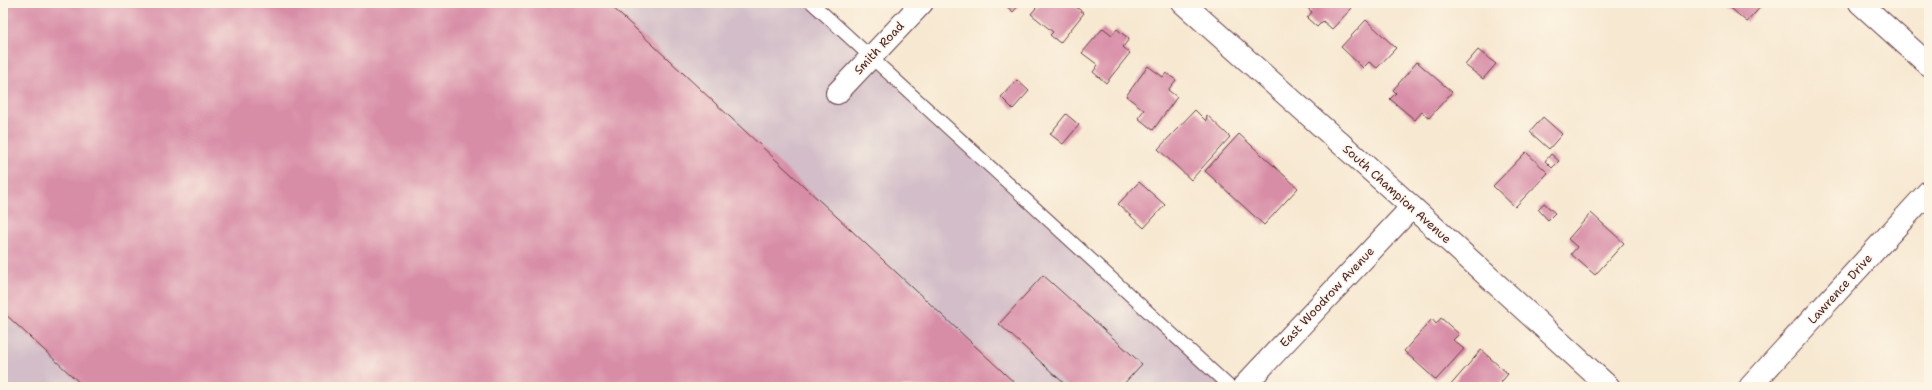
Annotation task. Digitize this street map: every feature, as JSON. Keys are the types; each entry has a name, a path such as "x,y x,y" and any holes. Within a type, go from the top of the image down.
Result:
{"street":[{"name":"Smith Road","path":"837,93 922,3"},
{"name":"South Champion Avenue","path":"1183,3 1412,207 1609,387"},
{"path":"1860,3 1929,65"},
{"name":"Lawrence Drive","path":"1750,387 1929,192"},
{"name":"East Woodrow Avenue","path":"1243,387 1412,207"}],"lane":[{"path":"812,3 870,58 1230,387"}],"shaded area":[{"path":"3,3 809,3 1234,387 3,387"}],"building":[{"path":"3,3 608,3 1019,387 84,387 3,312"},
{"path":"1003,3 1021,3 1013,12"},
{"path":"1040,3 1071,3 1084,13 1060,43 1050,35 1053,32 1031,14"},
{"path":"1302,3 1347,3 1352,8 1332,29 1323,21 1317,27 1307,18 1312,12"},
{"path":"1725,3 1764,3 1747,22"},
{"path":"1366,20 1396,48 1377,68 1369,62 1363,68 1341,47"},
{"path":"1103,28 1112,35 1117,29 1129,39 1123,47 1130,53 1106,83 1093,72 1098,65 1082,53"},
{"path":"1478,50 1496,64 1483,79 1465,65"},
{"path":"1417,62 1452,92 1429,118 1422,112 1415,120 1390,99 1396,93 1393,90"},
{"path":"1148,66 1163,77 1166,73 1176,80 1168,90 1177,97 1153,130 1138,118 1144,110 1126,96"},
{"path":"1017,80 1029,91 1013,109 1001,97"},
{"path":"1195,110 1206,121 1207,115 1230,137 1191,180 1158,149"},
{"path":"1066,114 1079,125 1063,144 1050,134"},
{"path":"1543,117 1562,134 1549,149 1530,132"},
{"path":"1239,134 1298,188 1264,225 1205,171"},
{"path":"1526,152 1548,173 1515,207 1493,186"},
{"path":"1551,154 1559,161 1552,168 1545,161"},
{"path":"1139,182 1165,205 1144,228 1118,204"},
{"path":"1544,203 1555,213 1548,220 1538,209"},
{"path":"1591,213 1624,243 1595,275 1571,254 1577,247 1568,239"},
{"path":"1043,275 1142,364 1121,387 1068,387 999,324"},
{"path":"1441,318 1459,334 1453,340 1464,349 1436,380 1404,351 1432,319 1436,324"},
{"path":"1481,350 1508,374 1497,387 1449,387"}]}
